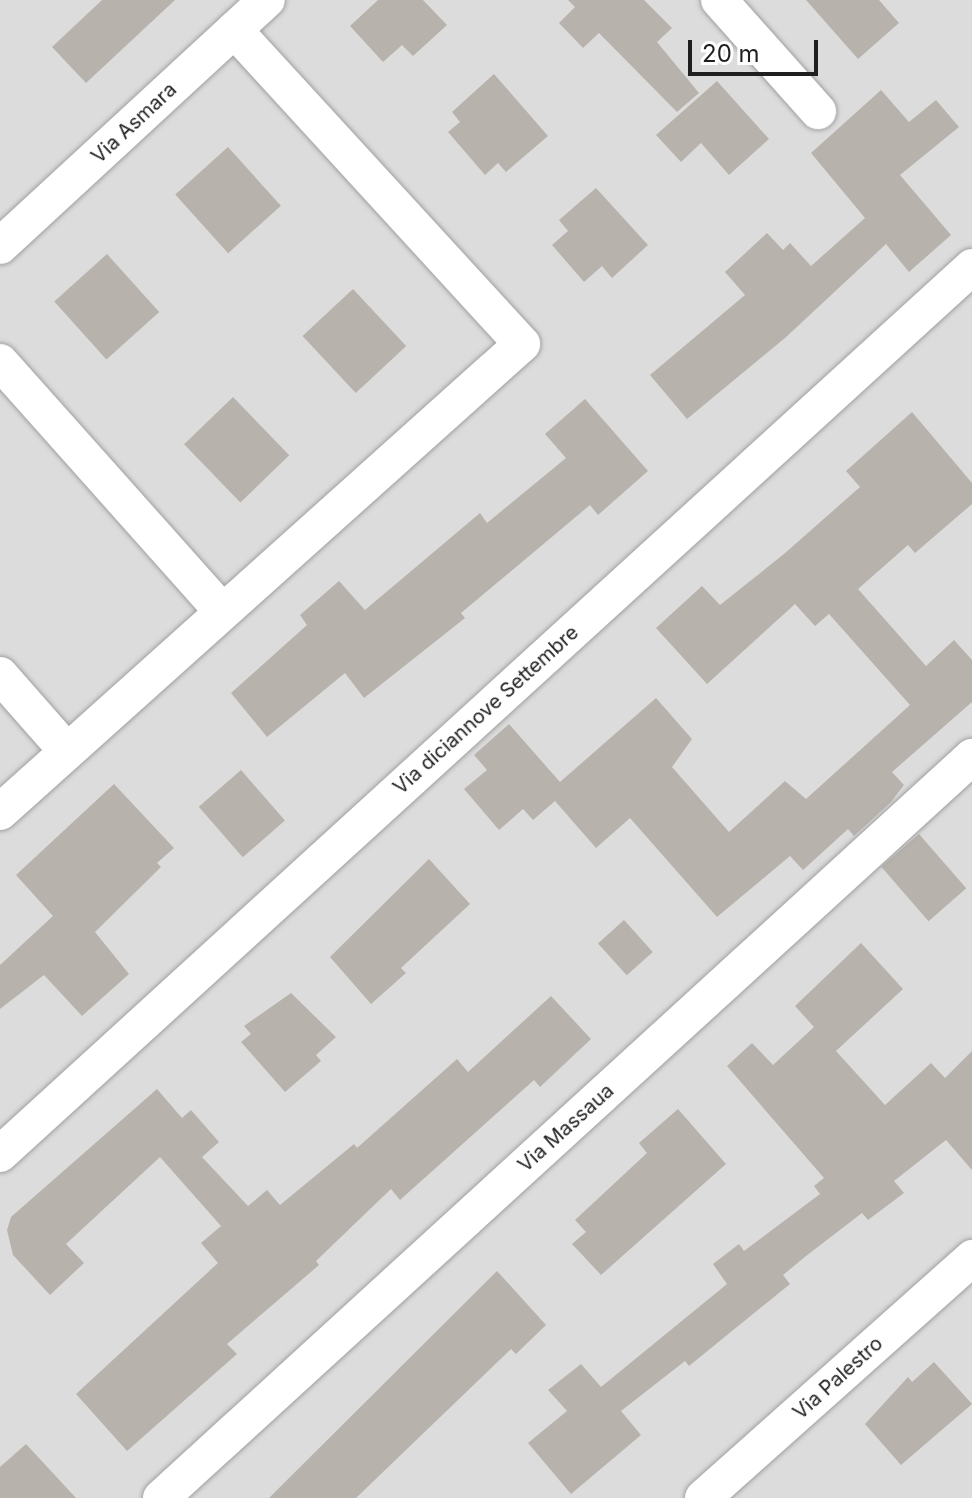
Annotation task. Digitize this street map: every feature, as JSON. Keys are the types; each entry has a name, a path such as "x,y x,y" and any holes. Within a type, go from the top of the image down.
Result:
{"street":[{"name":"Via Asmara","path":"0,246 267,0"},
{"path":"719,0 818,111"},
{"path":"0,812 522,344 234,30"},
{"name":"Via diciannove Settembre","path":"0,1154 972,267"},
{"path":"0,362 222,611"},
{"path":"0,675 66,750"},
{"name":"Via Massaua","path":"161,1498 972,757"},
{"name":"Via Palestro","path":"703,1498 972,1258"}],"shaded area":[{"path":"0,0 972,0 972,1498 0,1498"}],"building":[{"path":"102,0 175,0 86,83 52,47"},
{"path":"378,0 423,0 447,25 413,56 402,45 383,62 350,26"},
{"path":"568,0 644,0 672,28 657,42 699,93 677,112 599,33 583,48 559,23 575,7"},
{"path":"806,0 879,0 899,23 858,59"},
{"path":"494,74 548,136 506,172 498,163 485,175 448,132 460,122 452,112"},
{"path":"717,81 769,139 729,175 701,143 681,162 656,135"},
{"path":"881,90 909,122 936,100 959,127 900,175 951,235 909,272 886,244 785,338 687,419 650,375 745,295 725,272 767,233 783,250 790,243 811,266 865,218 811,153"},
{"path":"228,147 281,206 228,253 175,195"},
{"path":"596,188 648,245 612,278 602,266 584,282 552,245 568,231 559,220"},
{"path":"107,254 159,312 106,359 54,302"},
{"path":"353,289 406,346 356,393 303,336"},
{"path":"233,397 289,455 240,503 184,444"},
{"path":"585,399 648,471 598,515 590,505 461,613 465,618 364,698 345,673 267,737 231,693 307,625 300,615 339,581 365,610 480,513 487,523 566,458 545,434"},
{"path":"912,412 972,483 972,504 915,553 908,545 858,589 926,666 954,640 972,660 972,702 892,772 904,785 891,802 854,836 848,829 803,870 790,856 717,917 630,818 596,848 555,801 533,820 523,809 499,830 464,789 487,770 474,755 509,724 560,782 656,698 692,739 672,767 729,832 785,781 806,799 910,705 829,614 815,626 795,604 707,684 656,628 702,586 720,605 784,554 860,487 846,471"},
{"path":"241,770 285,821 243,857 199,807"},
{"path":"114,784 174,848 157,863 161,867 95,932 129,974 82,1016 44,975 0,1009 0,965 53,916 16,875"},
{"path":"919,834 966,888 929,921 881,867"},
{"path":"429,859 470,904 401,968 406,973 371,1004 330,957"},
{"path":"624,920 653,952 627,975 598,943"},
{"path":"861,943 903,989 836,1051 885,1105 931,1063 945,1078 972,1051 972,1170 946,1140 894,1181 904,1193 868,1220 862,1213 806,1256 783,1275 790,1284 689,1366 685,1361 621,1411 641,1435 571,1494 528,1443 567,1411 548,1390 581,1364 601,1387 727,1284 713,1264 739,1244 744,1251 820,1194 814,1186 824,1178 727,1066 752,1043 773,1065 814,1027 795,1006"},
{"path":"291,993 336,1037 316,1055 321,1061 285,1092 241,1042 251,1034 244,1026"},
{"path":"551,996 591,1039 540,1087 534,1080 400,1200 391,1189 316,1261 319,1265 227,1344 237,1354 127,1451 76,1394 218,1263 201,1243 221,1226 160,1157 66,1244 84,1263 50,1295 13,1255 7,1230 11,1217 157,1089 182,1118 191,1110 219,1142 202,1157 248,1206 267,1190 280,1205 354,1144 357,1148 457,1059 468,1072"},
{"path":"678,1109 726,1164 601,1275 572,1244 586,1232 575,1220 647,1153 639,1143"},
{"path":"497,1271 546,1325 516,1354 511,1349 356,1498 269,1498"},
{"path":"934,1362 972,1404 901,1465 865,1424 908,1377 912,1382"},
{"path":"26,1444 76,1498 0,1498 0,1467"}]}
